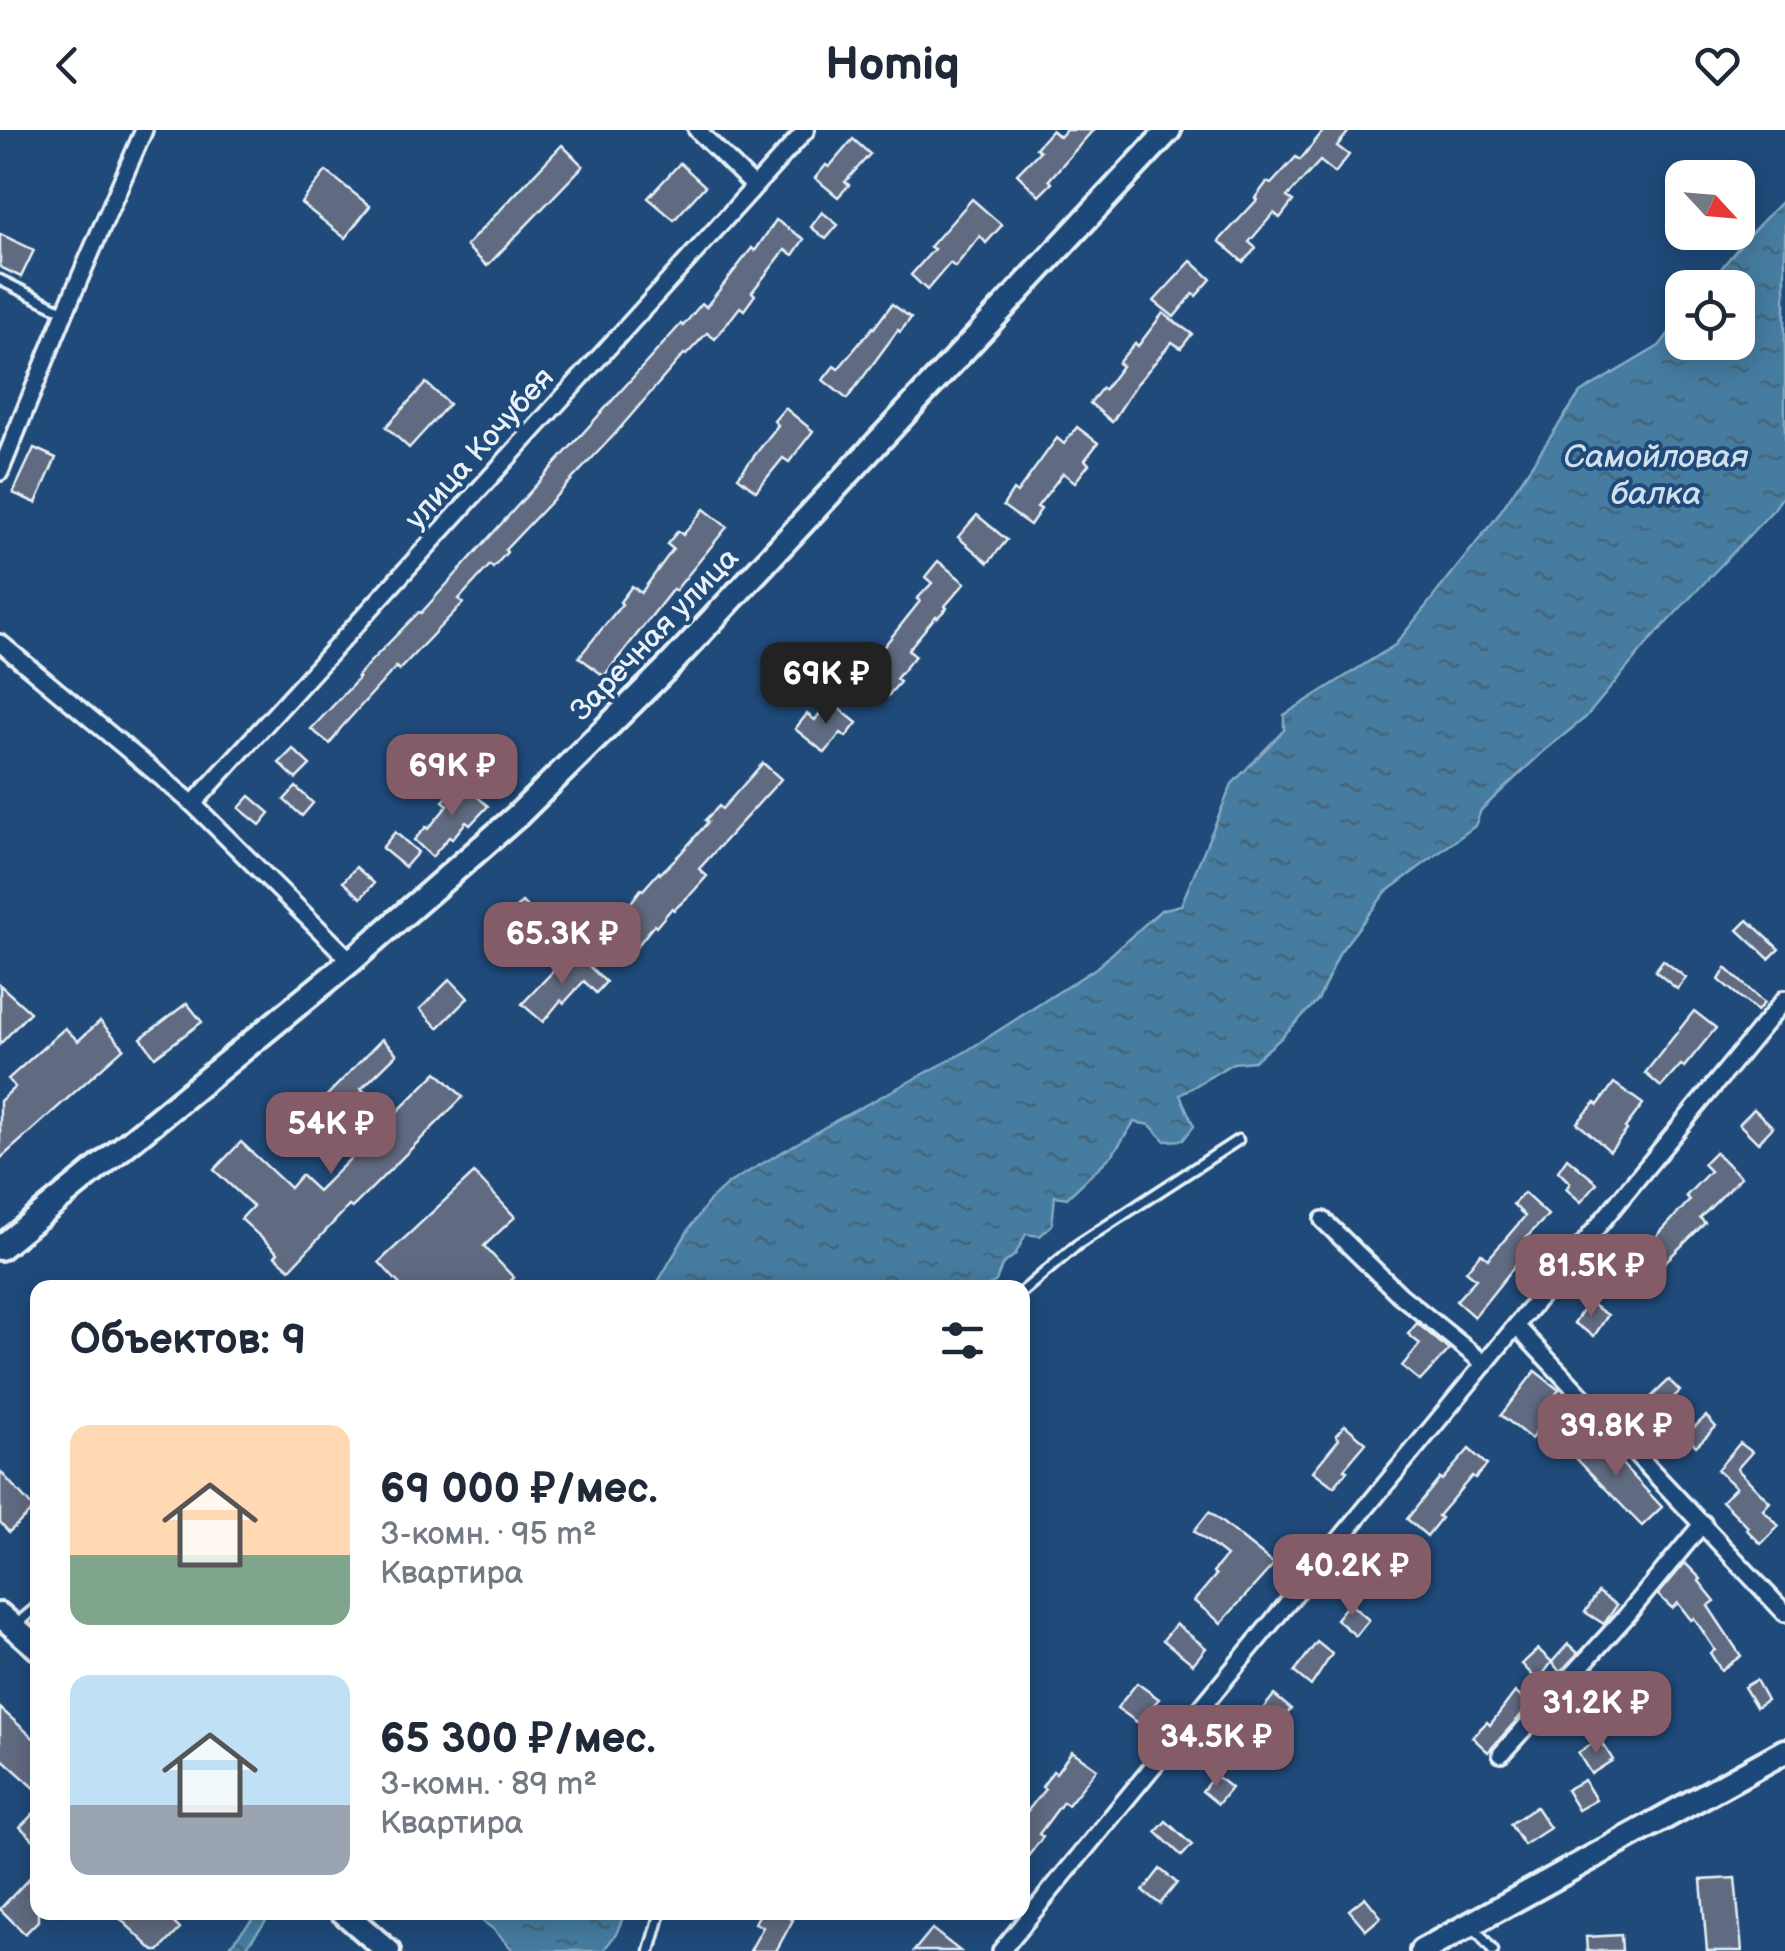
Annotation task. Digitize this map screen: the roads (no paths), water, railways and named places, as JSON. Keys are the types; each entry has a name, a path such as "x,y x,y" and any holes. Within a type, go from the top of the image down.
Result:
{"main road":[{"name":"Заречная улица","path":"0,1248 351,962 517,816 669,666 1168,130"},
{"path":"7,1621 30,1641"},
{"path":"1422,1951 1785,1751"},
{"path":"353,1920 388,1951"}],"street":[{"path":"0,472 144,130"},
{"path":"696,130 754,186"},
{"name":"улица Кочубея","path":"193,804 806,130"},
{"path":"0,642 193,804 351,962"},
{"path":"1030,1916 1785,999"},
{"path":"1323,1220 1400,1295 1485,1364"},
{"path":"1516,1326 1785,1612"},
{"path":"1501,1754 1627,1616 1703,1523"},
{"path":"1001,1951 1027,1920"}],"lane":[{"path":"0,280 65,312"},
{"path":"1030,1285 1077,1244 1238,1140"},
{"path":"7,1621 30,1610"},
{"path":"650,1951 659,1920"},
{"path":"1471,1923 1493,1951"}],"water":[{"name":"Самойловая балка","path":"1785,198 1785,493 1653,637 1586,717 1481,810 1475,826 1386,892 1340,952 1318,1000 1280,1039 1254,1061 1233,1063 1180,1095 1194,1126 1183,1140 1165,1141 1150,1125 1134,1122 1113,1154 1067,1198 1055,1196 1052,1225 1040,1236 1026,1234 1015,1255 1002,1265 996,1280 659,1280 689,1229 710,1200 729,1183 965,1052 1096,968 1161,910 1181,905 1232,784 1284,730 1284,715 1395,645 1496,518 1580,393 1659,346 1665,338 1665,360 1755,360 1755,270 1720,270 1736,250 1755,250 1755,229"},
{"path":"252,1920 267,1920 243,1951 225,1951"},
{"path":"481,1920 622,1920 603,1951 514,1951"}]}
